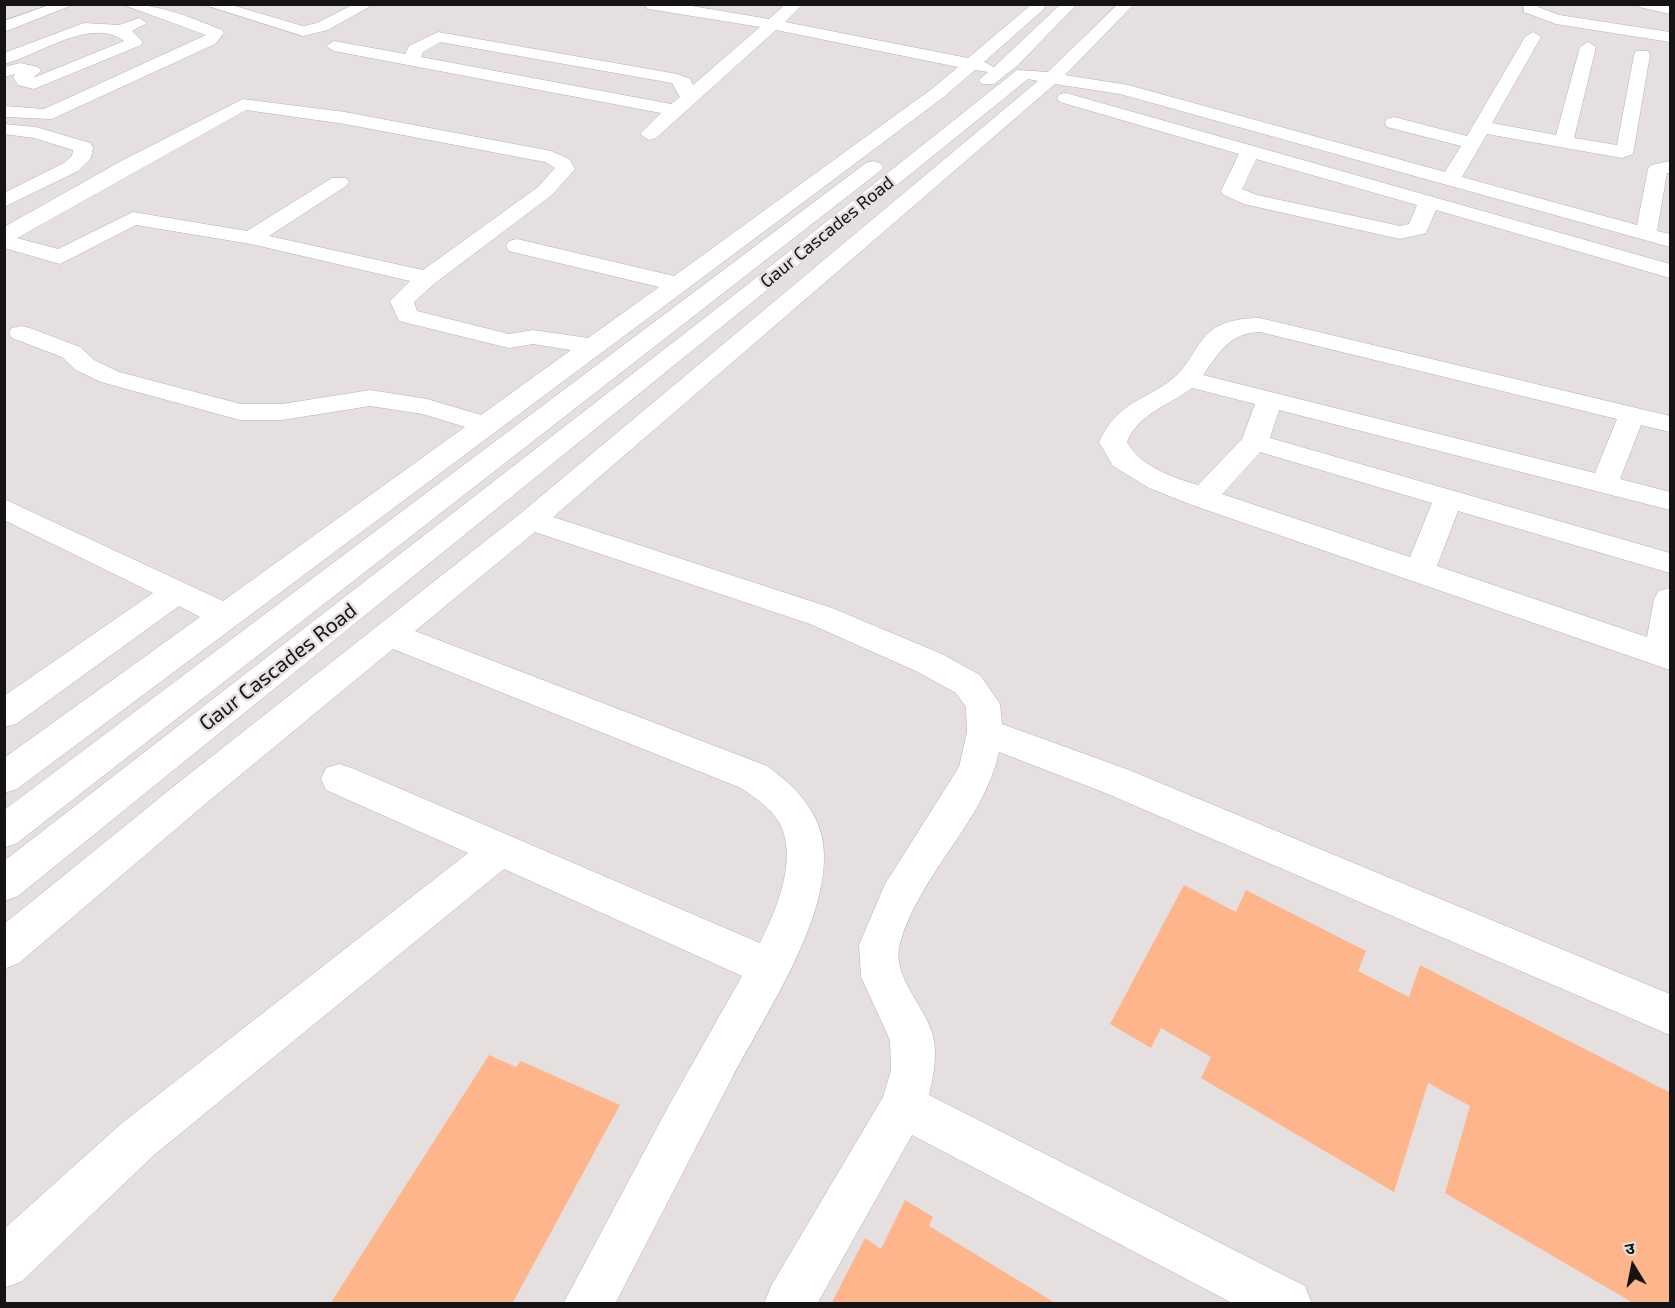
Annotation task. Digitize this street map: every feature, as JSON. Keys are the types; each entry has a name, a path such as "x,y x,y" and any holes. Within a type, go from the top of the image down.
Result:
{"street":[{"path":"4,17 40,4"},
{"path":"4,27 68,4"},
{"path":"128,4 164,9 310,44"},
{"path":"209,4 303,32 322,27 367,4"},
{"path":"649,4 775,25 1088,85 1122,89 1671,241"},
{"path":"649,134 690,96 775,25 796,4"},
{"path":"17,768 826,176 972,64 1042,4"},
{"name":"Gaur Cascades Road","path":"4,884 1031,74 1070,4"},
{"path":"4,950 191,794 531,520 781,308 1031,74 1127,4"},
{"path":"1531,4 1529,9 1556,18 1671,37"},
{"path":"1644,4 1671,9"},
{"path":"120,30 164,9"},
{"path":"4,111 46,115 209,41 216,33 164,9"},
{"path":"4,59 90,26 120,30 135,42 34,84 24,81 22,77 32,71 20,68 4,72"},
{"path":"412,60 415,50 438,37 677,79 684,83 685,92 690,96"},
{"path":"1450,181 1533,37"},
{"path":"4,42 31,49"},
{"path":"334,46 675,110"},
{"path":"1563,142 1588,47"},
{"path":"1394,123 1477,135 1563,142 1614,152 1626,150 1642,55"},
{"path":"1031,74 1250,151 1671,270"},
{"name":"Gaur Cascades Road","path":"4,832 520,437 1031,74"},
{"path":"1088,85 1105,96 1671,257"},
{"path":"4,236 243,104 345,118 552,157 562,163 565,169 545,190 427,278 402,301 407,316 509,341 533,337 593,346"},
{"path":"4,129 36,133 83,147 81,158 71,167 4,201"},
{"path":"1250,151 1232,191 1251,200 1400,233 1418,228 1429,202"},
{"path":"1646,234 1658,169 1671,167"},
{"path":"251,238 339,182"},
{"path":"4,241 60,256 133,218 251,238 427,278"},
{"path":"517,246 677,284"},
{"path":"746,297 781,308"},
{"path":"1671,424 1260,325 1240,326 1222,334 1187,379 1166,395 1140,407 1119,425 1113,442 1123,460 1159,482 1665,656 1671,599"},
{"path":"21,333 71,352 85,365 110,377 240,412 282,412 370,398 428,406 487,425"},
{"path":"1187,379 1604,484 1669,495"},
{"path":"1202,498 1256,442 1269,400"},
{"path":"1604,484 1632,414"},
{"path":"520,437 552,451"},
{"path":"1256,442 1671,564"},
{"path":"1419,573 1448,498"},
{"path":"4,508 226,616"},
{"path":"531,520 821,616 930,663 968,684 983,704 985,732 977,769 958,804 899,896 879,945 882,977 912,1039 914,1070 903,1106 789,1304"},
{"path":"4,714 177,592"},
{"path":"391,635 754,777 785,799 801,826 805,858 799,899 768,967 588,1304"},
{"path":"985,732 1116,781 1671,1015"},
{"path":"153,766 191,794"},
{"path":"17,768 67,783"},
{"path":"339,779 768,967"},
{"path":"4,1263 138,1139 499,851"},
{"path":"903,1106 1287,1304"}],"building":[{"path":"1184,885 1236,912 1246,890 1366,951 1358,971 1409,997 1420,965 1671,1093 1671,1304 1635,1304 1445,1193 1470,1106 1428,1083 1394,1192 1201,1078 1211,1057 1161,1028 1151,1048 1110,1024"},
{"path":"489,1055 516,1067 521,1061 620,1105 512,1304 330,1304"},
{"path":"905,1200 933,1217 929,1226 1057,1304 831,1304 865,1238 881,1249"}]}
